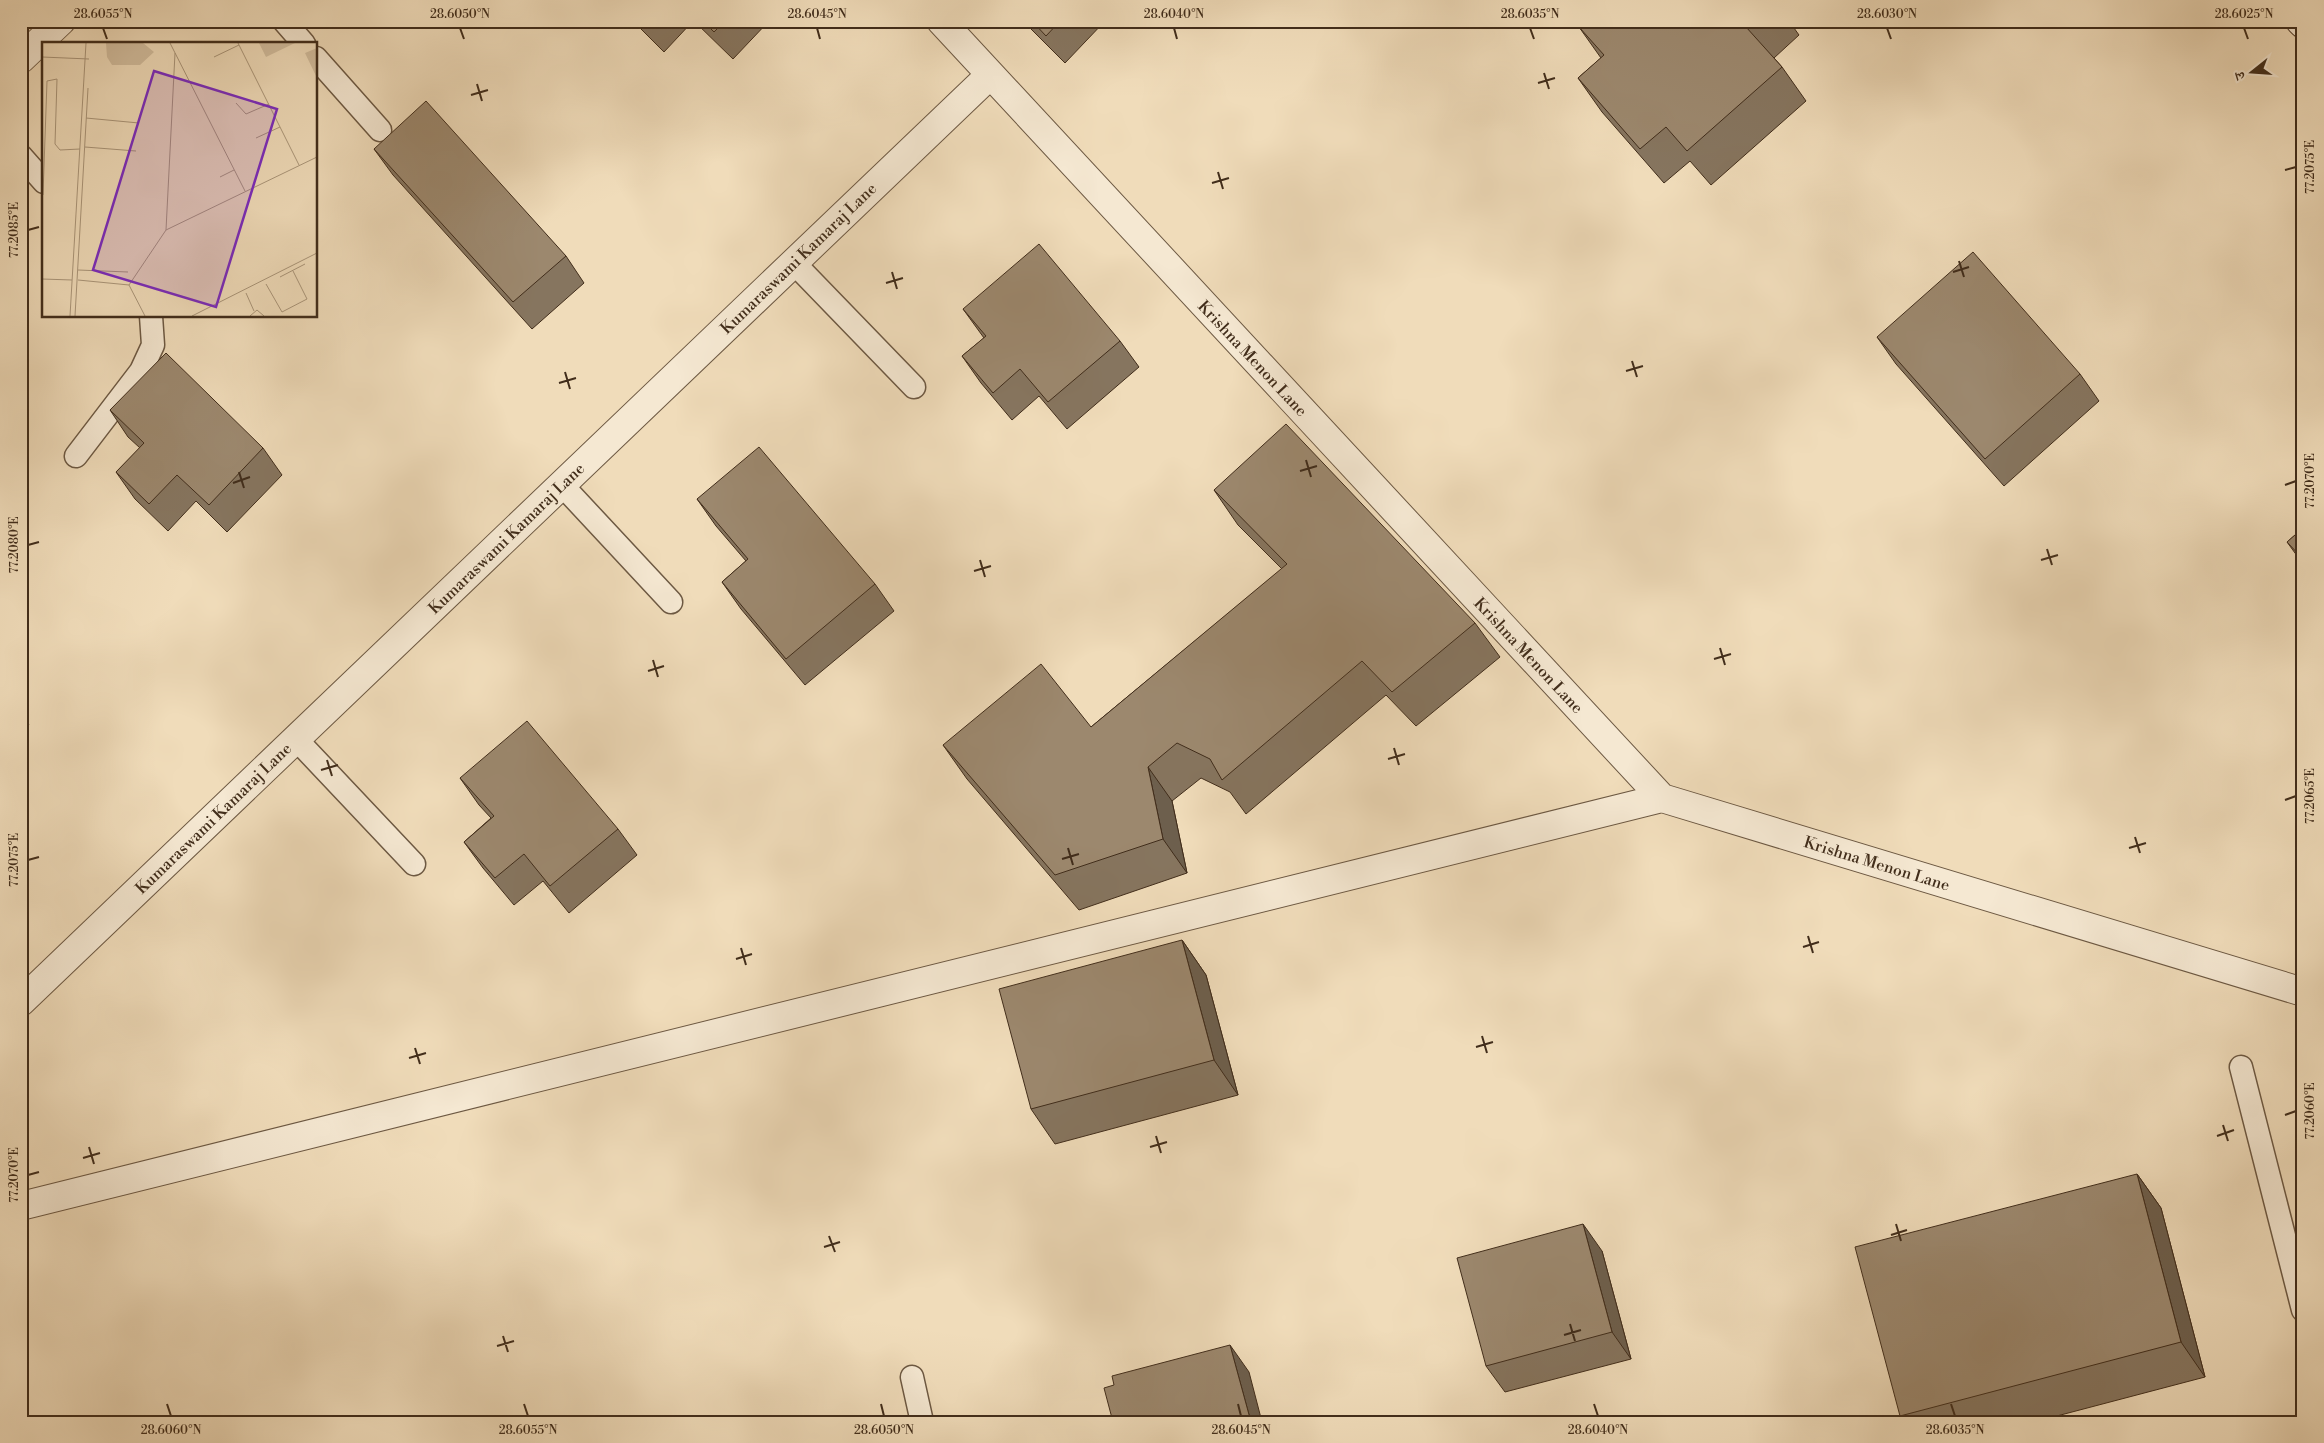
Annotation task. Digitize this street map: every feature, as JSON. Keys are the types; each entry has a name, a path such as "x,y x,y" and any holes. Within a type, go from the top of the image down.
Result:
{"street":[{"path":"21,59 61,21"},
{"name":"Krishna Menon Lane","path":"940,21 1662,798 2303,992"},
{"name":"Kumaraswami Kamaraj Lane","path":"21,1002 990,75"},
{"path":"21,1206 1662,798"}],"lane":[{"path":"284,21 302,42"},
{"path":"318,60 380,130"},
{"path":"21,156 42,180"},
{"path":"794,263 914,386"},
{"path":"76,456 141,371 153,345 151,318"},
{"path":"562,485 671,602"},
{"path":"296,739 414,864"},
{"path":"2241,1067 2303,1310"},
{"path":"912,1376 922,1422"}],"building":[{"path":"703,21 725,21 714,32"},
{"path":"1032,21 1060,21 1046,36"},
{"path":"1585,21 1752,21 1746,27 1782,67 1687,151 1666,127 1640,149 1578,78 1604,55 1579,27"},
{"path":"426,101 566,256 513,302 374,149"},
{"path":"1039,244 1120,341 1048,402 1020,369 993,393 962,356 986,336 963,309"},
{"path":"1973,252 2080,374 1985,459 1877,337"},
{"path":"166,353 263,448 209,505 177,475 149,504 116,472 144,443 110,410"},
{"path":"1286,424 1475,623 1392,692 1362,661 1222,780 1210,759 1177,743 1148,767 1163,839 1055,875 943,745 1041,664 1091,727 1287,564 1214,490"},
{"path":"759,447 875,584 786,659 722,582 748,559 697,499"},
{"path":"2303,528 2303,559 2287,542"},
{"path":"527,721 618,829 550,886 524,854 495,878 464,842 494,816 460,778"},
{"path":"1182,940 1214,1060 1031,1109 999,989"},
{"path":"2137,1174 2181,1342 1900,1416 1855,1247"},
{"path":"1583,1224 1612,1332 1486,1366 1457,1258"},
{"path":"1230,1345 1251,1422 1113,1422 1104,1388 1114,1385 1112,1376"}]}
